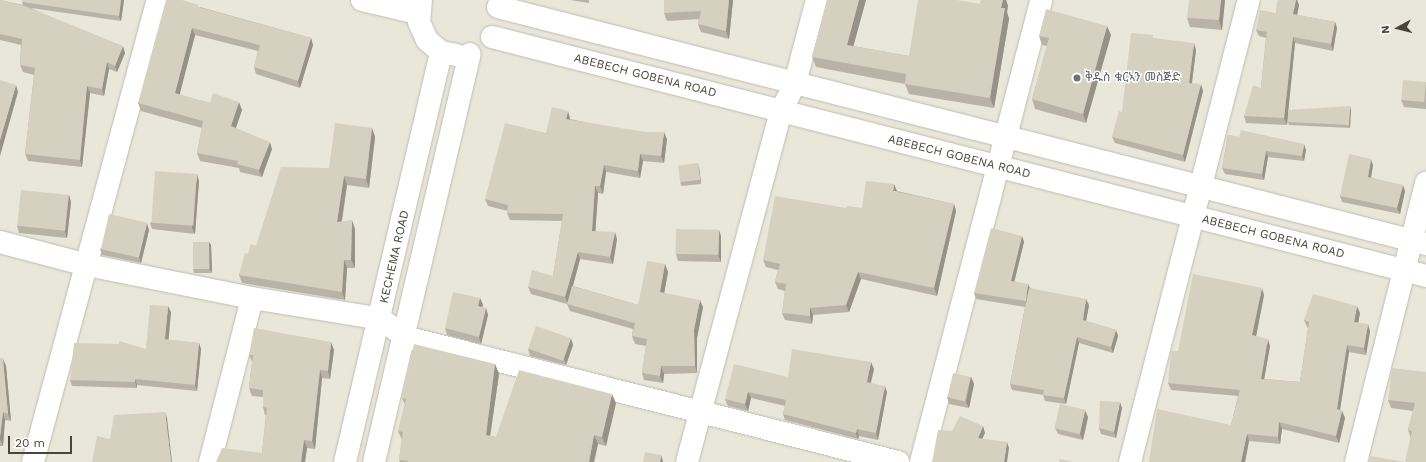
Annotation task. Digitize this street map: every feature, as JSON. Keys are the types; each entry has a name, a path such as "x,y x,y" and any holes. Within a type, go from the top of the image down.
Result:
{"street":[{"path":"33,462 158,0"},
{"path":"362,0 420,6 422,32 426,40 441,52 460,56 479,50 492,37 498,17 496,4 795,83 1418,242"},
{"path":"687,462 699,412 781,111 795,83 817,0"},
{"path":"921,462 1041,0"},
{"path":"1130,462 1249,0"},
{"name":"ABEBECH GOBENA ROAD","path":"492,37 1426,276"},
{"name":"KECHEMA ROAD","path":"345,462 380,319 441,52"},
{"path":"374,462 405,337 470,54"},
{"path":"1356,462 1403,270 1418,242 1426,183"},
{"path":"0,242 87,265 252,298 380,319 405,337 898,462"},
{"path":"210,462 252,298"}],"shaded area":[{"path":"0,0 1426,0 1426,462 0,462"}],"building":[{"path":"0,0 25,6 123,46 115,66 107,62 102,89 87,86 80,160 25,154 35,68 20,65 22,39 0,34"},
{"path":"22,0 121,0 119,16 22,2"},
{"path":"166,0 182,0 199,5 198,7 311,38 298,81 254,67 260,45 192,28 175,93 210,103 213,93 239,102 231,126 270,142 259,170 237,164 238,161 197,153 203,121 138,103"},
{"path":"664,0 729,0 726,31 698,24 701,11 664,13"},
{"path":"827,0 859,0 847,45 909,56 918,0 957,0 980,4 981,0 1003,0 1001,8 1005,8 990,98 905,84 906,74 812,57"},
{"path":"1189,0 1221,0 1219,20 1187,18"},
{"path":"1278,0 1296,0 1293,14 1335,22 1331,44 1293,37 1284,118 1244,116 1253,85 1261,88 1267,32 1256,30 1260,10 1276,13"},
{"path":"1046,9 1107,26 1083,114 1032,99 1049,38 1039,36"},
{"path":"1131,33 1153,35 1153,38 1194,43 1189,83 1201,84 1183,155 1112,137 1119,111 1122,112"},
{"path":"0,80 16,85 0,140"},
{"path":"1403,80 1426,82 1424,102 1401,100"},
{"path":"1350,106 1349,125 1288,122 1288,110"},
{"path":"552,107 568,111 566,119 645,132 664,132 661,156 640,154 638,171 604,165 600,186 595,186 592,231 615,232 610,257 578,252 565,297 528,287 532,270 553,276 563,214 507,213 508,205 485,199 505,123 546,133"},
{"path":"335,123 372,128 366,179 344,176 337,222 352,220 351,260 344,260 342,292 239,275 245,253 248,254 251,244 256,246 281,167 329,168"},
{"path":"1241,130 1304,144 1302,156 1266,151 1262,174 1222,168 1228,135 1239,137"},
{"path":"1349,154 1371,159 1368,177 1403,185 1397,208 1340,196"},
{"path":"698,163 700,180 680,182 678,165"},
{"path":"155,171 197,174 193,226 151,223"},
{"path":"866,181 894,184 893,191 954,204 934,288 858,272 846,305 810,308 810,316 782,313 786,284 775,282 780,264 763,260 775,196 846,208 847,206 862,208"},
{"path":"21,190 69,195 65,231 17,226"},
{"path":"109,214 147,223 139,258 101,249"},
{"path":"991,228 1022,236 1011,281 1028,284 1026,301 974,293"},
{"path":"676,229 719,230 719,255 676,254"},
{"path":"193,242 209,242 209,269 193,269"},
{"path":"647,261 665,264 660,292 700,300 694,330 695,366 661,366 660,376 642,373 647,339 632,336 635,323 567,304 572,286 638,305"},
{"path":"1193,274 1262,288 1252,335 1268,339 1261,379 1300,382 1309,322 1304,320 1313,294 1357,306 1354,322 1368,324 1364,348 1347,345 1337,409 1342,411 1336,436 1279,422 1278,437 1247,434 1241,462 1149,462 1157,409 1231,425 1240,390 1168,383 1171,351 1178,351"},
{"path":"1029,288 1086,299 1083,320 1116,330 1111,347 1077,337 1064,398 1043,395 1044,390 1010,384"},
{"path":"453,292 480,298 478,306 486,308 479,337 445,328"},
{"path":"150,305 168,306 165,339 199,343 195,385 135,379 135,382 70,380 74,343 119,344 119,341 146,349"},
{"path":"536,326 571,338 563,361 528,349"},
{"path":"254,328 331,342 328,371 320,370 312,441 304,440 301,462 216,462 222,448 262,453 267,408 263,407 263,390 249,388 253,355 249,355"},
{"path":"414,344 495,364 486,435 496,437 519,370 612,394 602,437 594,435 589,462 408,462 399,460 403,432 398,431 406,399 402,398"},
{"path":"792,349 871,362 867,382 885,386 876,433 857,429 856,433 783,414 786,400 748,392 745,404 725,399 734,364 788,377"},
{"path":"0,358 3,359 8,414 3,412 0,437"},
{"path":"1392,368 1426,372 1426,462 1405,462 1412,431 1408,430 1415,403 1388,400"},
{"path":"953,373 971,377 965,401 947,397"},
{"path":"1100,401 1120,402 1114,432 1099,428"},
{"path":"1060,404 1085,410 1080,434 1054,428"},
{"path":"165,412 171,462 92,462 97,436 110,439 114,415"},
{"path":"960,416 983,426 978,438 1007,442 1004,462 932,462 938,430 952,431"},
{"path":"645,452 661,455 660,462 643,462"},
{"path":"1370,456 1405,462 1369,462"},
{"path":"1060,459 1074,462 1059,462"}],"place":[{"name":"ቅዱስ ቁርኣን መስጅድ","path":"1077,78"}]}
